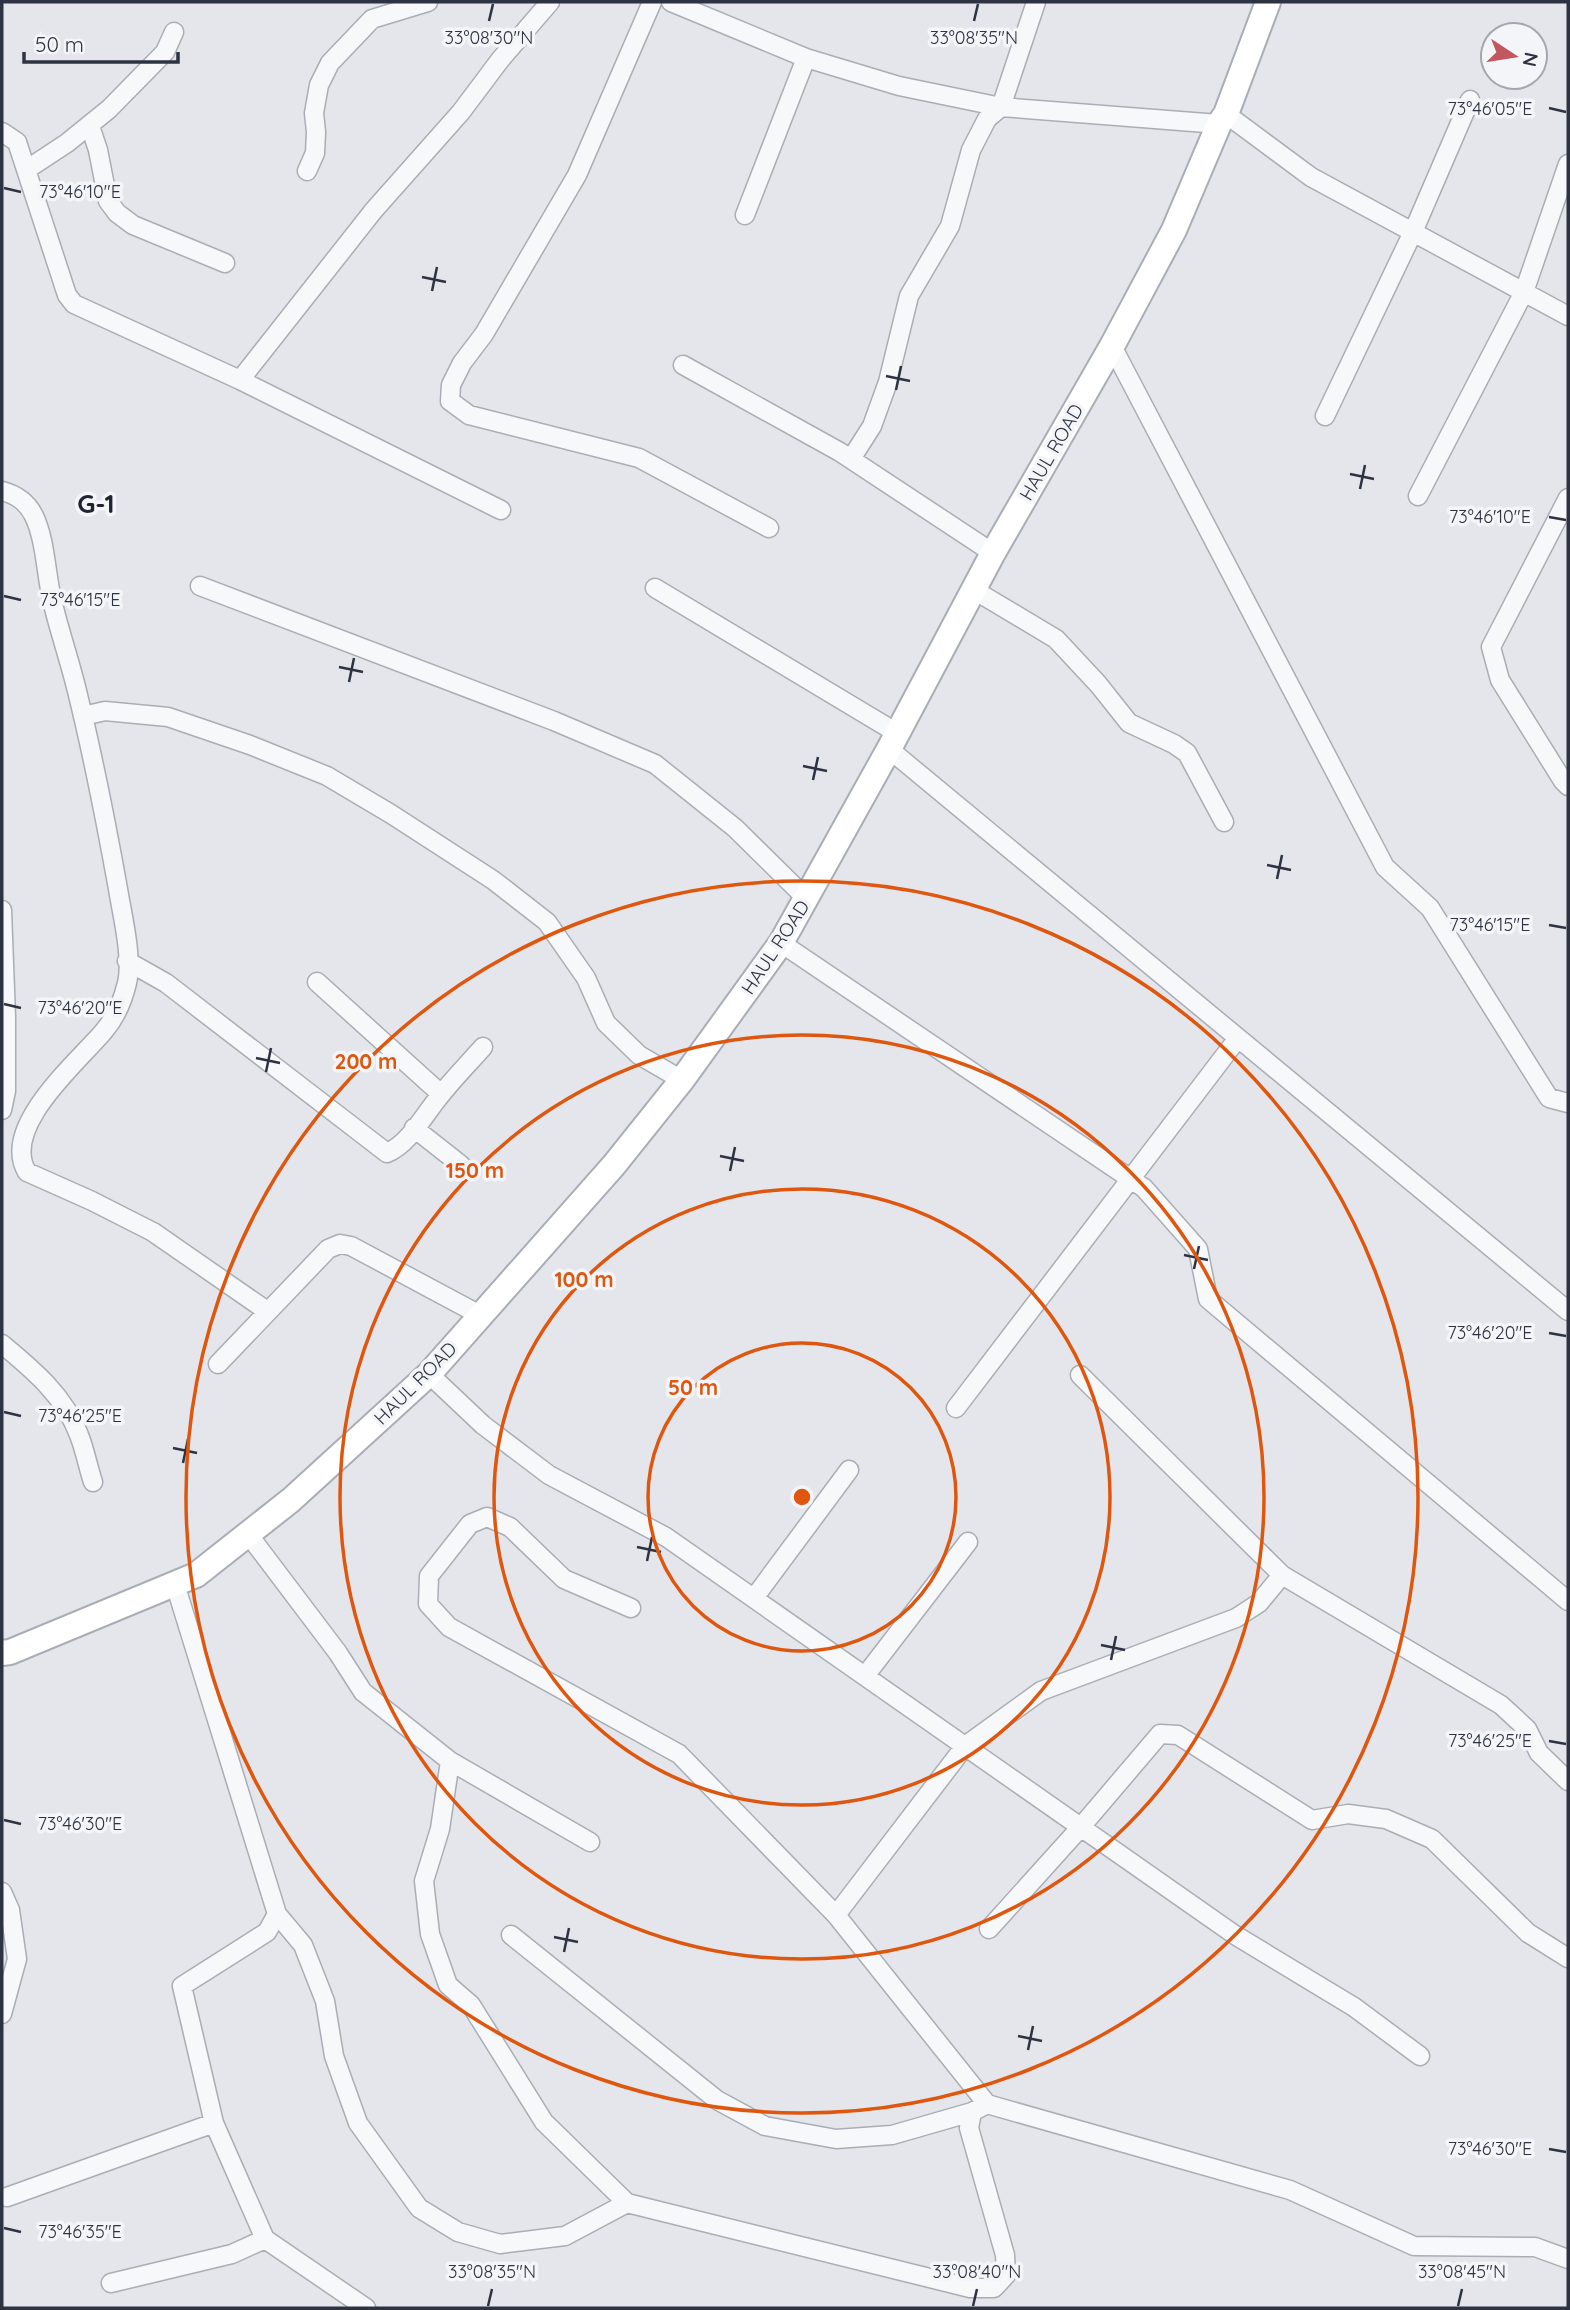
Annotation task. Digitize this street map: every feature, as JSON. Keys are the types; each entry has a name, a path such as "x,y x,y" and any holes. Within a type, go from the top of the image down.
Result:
{"main road":[{"name":"HAUL ROAD","path":"2,1653 196,1575 291,1500 429,1374 614,1165 682,1080 781,943 993,553 1112,346 1174,230 1223,119 1268,2"}],"street":[{"path":"307,171 315,153 314,113 319,85 330,63 372,19 428,2"},
{"path":"240,380 374,210 461,112 500,60 550,2"},
{"path":"652,2 577,175 484,334 462,363 451,385 450,401 469,415 639,458 769,528"},
{"path":"671,2 806,58 898,86 1001,107 1223,119 1311,177 1568,316"},
{"path":"851,459 872,426 884,393 909,296 950,226 971,150 987,119 1001,107 1037,2"},
{"path":"26,170 90,127 165,52 174,32"},
{"path":"746,215 806,58"},
{"path":"1325,416 1413,232 1470,100"},
{"path":"90,127 99,150 108,201 117,213 132,225 225,262"},
{"path":"2,132 17,142 67,295 74,304 240,380 501,510"},
{"path":"1418,496 1524,292 1568,164"},
{"path":"1112,346 1385,867 1430,908 1549,1098 1568,1103"},
{"path":"683,365 851,459 993,553"},
{"path":"2,491 25,502 34,517 52,602 83,716 106,820 126,939 128,981 118,1008 106,1029 46,1091 24,1119 13,1163 153,1232 267,1311"},
{"path":"1566,780 1500,680 1491,647 1568,498"},
{"path":"200,586 554,722 655,764 735,828 806,898"},
{"path":"655,588 893,741 1238,1038 1568,1311"},
{"path":"974,590 1056,639 1098,684 1129,723 1187,753 1224,822"},
{"path":"83,716 105,711 168,717 250,745 327,776 493,880 547,922 586,978 606,1023 639,1055 682,1080"},
{"path":"2,910 6,1017 6,1091 2,1110"},
{"path":"781,943 1144,1188 1198,1249 1209,1299 1568,1601"},
{"path":"127,961 166,983 387,1153 396,1149 484,1047"},
{"path":"317,982 441,1094"},
{"path":"956,1408 1238,1038"},
{"path":"414,1128 461,1166"},
{"path":"218,1364 328,1249 340,1244 351,1246 480,1315"},
{"path":"2,1344 41,1376 66,1411 79,1433 93,1482"},
{"path":"429,1374 483,1425 549,1475 666,1537 1235,1936 1354,2007 1420,2056"},
{"path":"1080,1375 1282,1575 1501,1705 1527,1729 1539,1753 1568,1781"},
{"path":"754,1598 849,1470"},
{"path":"631,1608 564,1579 510,1527 487,1517 470,1524 429,1576 428,1604 449,1628 678,1754 836,1915 979,2108"},
{"path":"248,1534 338,1653 363,1692 450,1761 590,1842"},
{"path":"865,1676 968,1542"},
{"path":"836,1915 965,1746 1041,1691 1236,1618 1259,1604 1282,1575"},
{"path":"176,1584 277,1914 303,1945 325,2001 334,2056 358,2123 419,2208 458,2232 500,2244 565,2236 627,2203"},
{"path":"989,1928 1080,1828 1160,1734 1178,1735 1311,1820 1349,1814 1386,1819 1432,1839 1528,1933 1568,1958"},
{"path":"450,1761 440,1829 424,1881 430,1934 448,1985 471,2004 544,2122 627,2203 970,2288 995,2288 1006,2275 1005,2255 969,2128 979,2108"},
{"path":"2,1892 10,1910 17,1959 2,2014"},
{"path":"277,1914 267,1932 182,1986 214,2123 265,2239 366,2308"},
{"path":"511,1935 717,2100 765,2126 836,2139 892,2135 979,2108 1290,2190 1414,2246 1535,2247 1568,2259"},
{"path":"7,2197 214,2123"},
{"path":"111,2283 232,2254 265,2239"}],"district":[{"name":"G-1","path":"96,504"}]}
